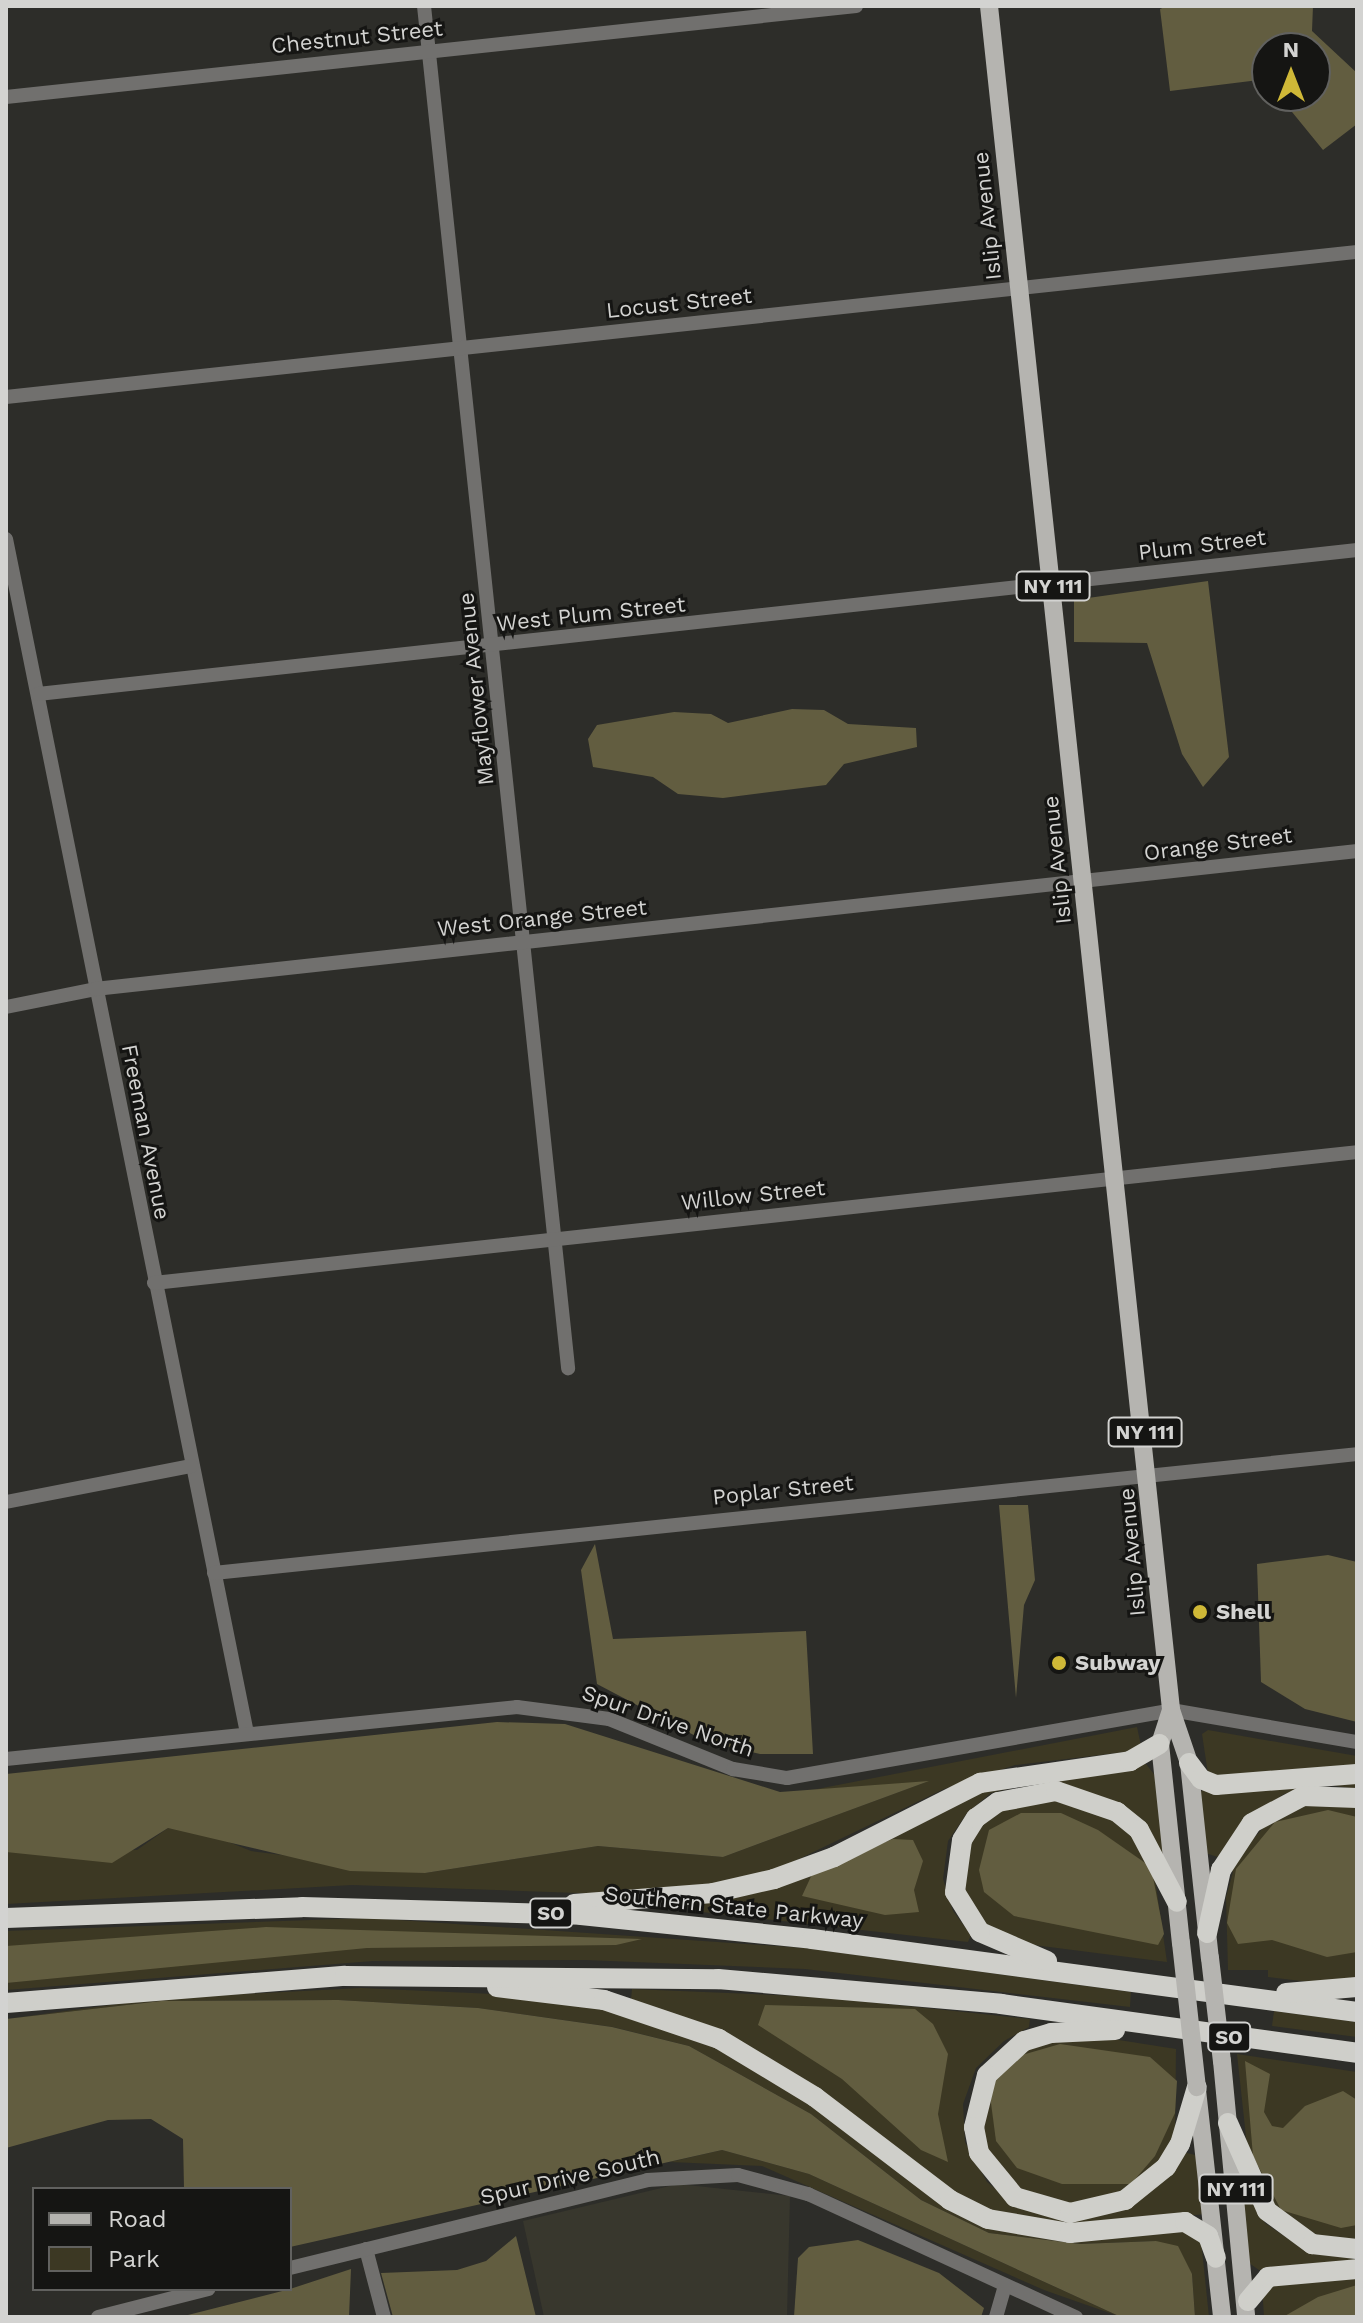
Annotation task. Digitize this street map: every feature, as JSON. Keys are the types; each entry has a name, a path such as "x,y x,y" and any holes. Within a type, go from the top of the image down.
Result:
{"highway":[{"path":"457,1909 642,1901 759,1883 834,1857 980,1783 1130,1761 1160,1744"},
{"path":"1189,1763 1201,1779 1216,1785 1357,1774"},
{"path":"1092,1976 1004,1947 965,1914 955,1892 955,1865 976,1818 998,1802 1026,1794 1089,1798 1139,1830 1177,1902"},
{"path":"1207,1933 1221,1870 1252,1823 1303,1796 1357,1798"},
{"name":"Southern State Parkway","path":"6,1918 172,1909 457,1909 686,1924 1357,2012"},
{"path":"345,1976 548,1990 663,2015 768,2066 950,2200 988,2219 1070,2233 1185,2222 1208,2236 1216,2258"},
{"name":"SO","path":"6,2003 345,1976 718,1979 1001,2004 1357,2053"},
{"path":"1229,1995 1357,1987"},
{"path":"1165,2028 1051,2033 1024,2041 987,2075 974,2127 979,2153 1015,2197 1043,2210 1098,2211 1125,2200 1166,2167 1197,2087"},
{"path":"1293,2045 1357,2065"},
{"path":"1228,2123 1267,2211 1312,2244 1357,2249"},
{"path":"1247,2309 1268,2277 1357,2269"}],"main road":[{"name":"Islip Avenue","path":"989,6 1149,1475 1171,1710 1189,1763 1247,2309"},
{"name":"Islip Avenue","path":"1171,1710 1160,1744 1222,2317"}],"street":[{"name":"Mayflower Avenue","path":"424,6 557,1238 568,1368"},
{"name":"Chestnut Street","path":"6,97 856,6"},
{"name":"Locust Street","path":"6,397 1357,252"},
{"name":"Freeman Avenue","path":"6,539 247,1733"},
{"name":"Plum Street","path":"1053,587 1357,550"},
{"name":"West Plum Street","path":"38,694 1053,587"},
{"name":"Orange Street","path":"1084,883 1357,851"},
{"name":"West Orange Street","path":"6,1007 95,989 1084,883"},
{"name":"Willow Street","path":"154,1283 1357,1152"},
{"name":"Poplar Street","path":"214,1573 1357,1454"},
{"path":"6,1502 192,1466"},
{"name":"Spur Drive North","path":"6,1759 247,1733 547,1707 609,1719 733,1769 787,1778 1171,1710 1357,1742"},
{"name":"Spur Drive South","path":"292,2268 647,2180 738,2175 808,2194 1076,2317"},
{"path":"366,2249 384,2317"},
{"path":"996,2317 1005,2285"},
{"path":"98,2317 200,2291"}],"shaded area":[{"path":"1167,6 1313,6 1313,32 1251,32 1251,81 1170,91 1160,9"},
{"path":"1331,49 1357,73 1357,124 1323,150 1292,112 1331,112"},
{"path":"1208,581 1229,757 1203,787 1182,754 1147,643 1074,642 1074,600"},
{"path":"792,709 824,710 848,724 916,728 917,747 844,764 826,785 723,798 678,794 653,777 593,767 588,739 597,725 674,712 711,714 728,723"},
{"path":"999,1505 1028,1505 1035,1580 1024,1605 1016,1698"},
{"path":"595,1544 613,1639 806,1631 813,1754 760,1754 705,1741 597,1684 581,1570"},
{"path":"1328,1555 1357,1562 1357,1722 1305,1709 1261,1682 1257,1564"},
{"path":"497,1722 565,1724 780,1792 929,1781 723,1857 598,1846 425,1873 350,1871 168,1828 112,1863 6,1852 6,1774"},
{"path":"1328,1810 1357,1817 1357,1952 1327,1957 1272,1940 1238,1944 1227,1923 1236,1869 1275,1822"},
{"path":"1021,1813 1061,1813 1098,1830 1151,1867 1164,1934 1158,1945 1014,1916 984,1892 979,1870 989,1830"},
{"path":"893,1839 913,1840 923,1861 914,1890 919,1912 885,1915 802,1896 814,1870"},
{"path":"266,1927 642,1939 616,1945 367,1948 6,1983 6,1946"},
{"path":"338,2000 478,2008 612,2027 689,2046 811,2114 921,2200 989,2233 1080,2244 1156,2241 1178,2246 1192,2274 1195,2317 1121,2317 809,2174 722,2150 292,2247 292,2187 184,2187 183,2139 151,2119 108,2120 6,2148 6,2019 161,2001"},
{"path":"765,2005 915,2009 933,2024 948,2054 938,2114 948,2162 921,2150 842,2079 758,2025"},
{"path":"1060,2044 1150,2057 1177,2081 1175,2113 1155,2156 1131,2184 1062,2184 1017,2168 996,2141 989,2088 1012,2058"},
{"path":"1245,2061 1270,2074 1264,2112 1272,2126 1283,2128 1305,2106 1343,2091 1357,2100 1357,2225 1341,2228 1281,2210 1253,2156"},
{"path":"678,2184 790,2196 787,2317 544,2317 523,2221"},
{"path":"516,2236 536,2317 393,2317 381,2273 457,2270 486,2261"},
{"path":"858,2240 939,2273 984,2308 981,2317 794,2317 798,2258 809,2247"},
{"path":"351,2269 349,2317 180,2317 292,2291 292,2288"},
{"path":"1357,2285 1357,2317 1283,2317 1318,2297"}],"green space":[{"path":"1137,1727 1142,1750 1015,1765 944,1789 774,1871 687,1890 606,1894 352,1885 6,1904 6,1852 137,1850 168,1828 204,1832 251,1851 425,1873 598,1846 723,1857 926,1782 812,1790"},
{"path":"1208,1730 1357,1756 1357,1766 1218,1777 1208,1774 1202,1734"},
{"path":"1146,1764 1157,1778 1170,1877 1126,1807 1065,1784 1031,1783 991,1793 967,1813 948,1841 943,1879 953,1911 971,1935 968,1942 693,1911 693,1901 962,1797 1028,1777"},
{"path":"1357,1779 1357,1789 1322,1784 1284,1794 1241,1823 1218,1857 1205,1853 1197,1794 1206,1788"},
{"path":"1058,1796 1099,1809 1128,1829 1155,1879 1167,1962 1018,1943 987,1929 966,1906 961,1852 979,1821 1013,1800"},
{"path":"1309,1801 1357,1806 1357,1979 1318,1983 1268,1977 1268,1970 1228,1970 1226,1897 1233,1872 1228,1867 1273,1817"},
{"path":"369,1918 805,1948 1131,1992 1130,2007 805,1969 585,1960 373,1961 6,1990 6,1931"},
{"path":"361,1988 536,1996 621,2011 692,2034 775,2078 980,2222 1187,2228 1201,2240 1209,2317 1195,2317 1192,2274 1156,2241 1080,2244 989,2233 921,2200 811,2114 689,2046 613,2027 478,2008 338,2000 161,2001 6,2019 163,1998"},
{"path":"632,1989 822,1997 1030,2019 1029,2027 1004,2041 976,2068 963,2104 965,2142 987,2182 1018,2207 1092,2217 1183,2152 1199,2156 1206,2214 1082,2225 1001,2215 950,2192 710,2027 631,1999"},
{"path":"1274,2011 1357,2022 1357,2037 1272,2026"},
{"path":"1081,2034 1176,2049 1175,2139 1150,2174 1102,2203 1046,2203 1009,2185 984,2151 978,2116 1013,2052"},
{"path":"1237,2054 1357,2072 1357,2240 1328,2241 1274,2211 1248,2155"},
{"path":"722,2150 809,2174 1121,2317 1044,2290 762,2166 670,2162"},
{"path":"1248,2196 1265,2223 1293,2242 1357,2260 1259,2270 1249,2263 1241,2199"},
{"path":"1357,2273 1357,2317 1264,2317 1262,2286"}],"place":[{"name":"Shell","path":"1200,1612"},
{"name":"Subway","path":"1059,1663"}]}
